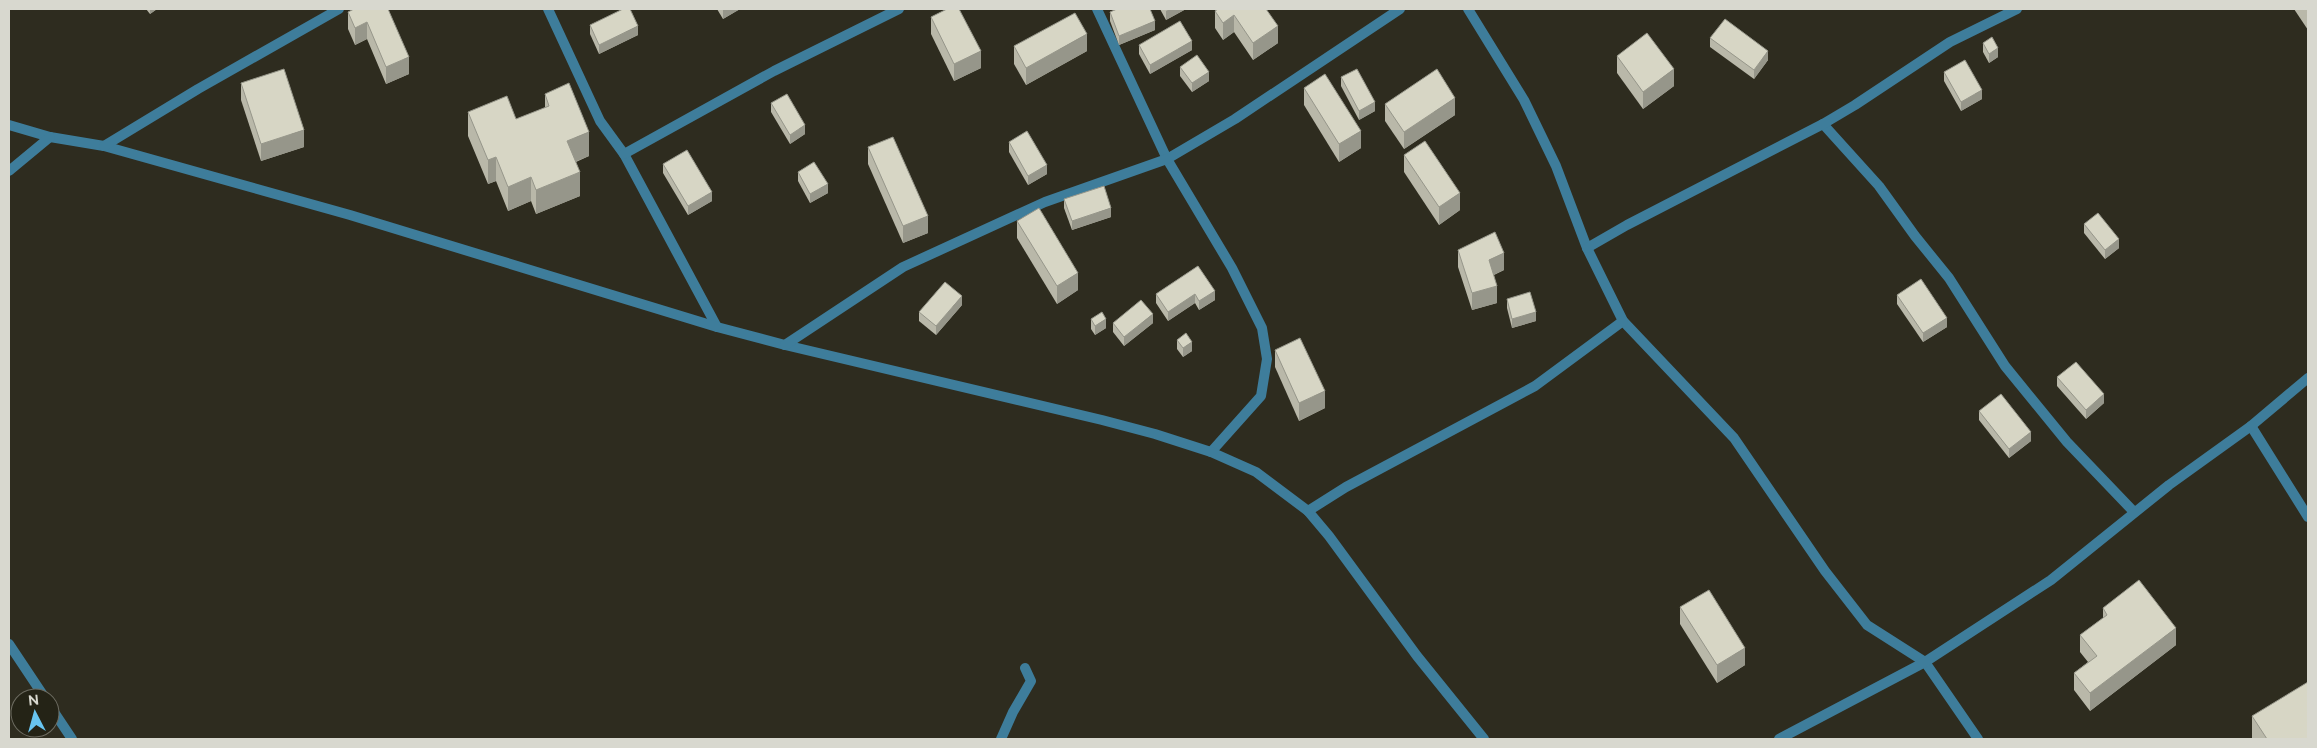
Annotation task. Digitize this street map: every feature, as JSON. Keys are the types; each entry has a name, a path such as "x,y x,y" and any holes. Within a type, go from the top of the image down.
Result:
{"street":[{"path":"104,146 198,89 339,9"},
{"path":"548,9 600,121 624,154 717,326"},
{"path":"624,154 774,71 899,9"},
{"path":"1097,9 1167,159 1232,268 1262,328 1267,359 1261,396 1212,452"},
{"path":"785,345 904,267 1045,202 1167,159 1235,119 1400,9"},
{"path":"1468,9 1528,108 1556,166 1587,248 1623,320 1734,438 1825,571 1867,626 1925,662 1978,739"},
{"path":"1587,248 1823,124 1950,42 2017,9"},
{"path":"1823,124 1879,186 1915,236 1949,278 2006,366 2068,442 2134,512"},
{"path":"9,125 50,137 104,146 350,215 785,345 1102,420 1156,434 1212,452 1256,472 1308,511 1329,536 1417,656 1484,739"},
{"path":"9,171 50,137"},
{"path":"1308,511 1346,487 1535,386 1623,320"},
{"path":"1779,739 1925,662 2051,580 2134,512 2251,426 2308,378"},
{"path":"2251,426 2308,517"},
{"path":"9,644 38,688"},
{"path":"1001,739 1013,712 1031,681 1025,668"},
{"path":"60,721 72,739"}],"building":[{"path":"354,9 388,9 409,57 386,67 367,22 355,28 348,12"},
{"path":"623,9 630,9 638,26 599,45 590,25"},
{"path":"947,9 959,9 981,51 954,64 931,17"},
{"path":"1117,9 1150,9 1155,21 1119,36 1110,12"},
{"path":"1218,9 1266,9 1278,26 1253,43 1234,15 1223,23 1215,11"},
{"path":"1075,13 1087,34 1026,68 1014,46"},
{"path":"1725,19 1768,51 1754,70 1710,38"},
{"path":"1180,21 1192,41 1150,65 1139,45"},
{"path":"1647,33 1674,69 1643,92 1617,56"},
{"path":"1992,37 1998,48 1989,54 1983,43"},
{"path":"1197,55 1209,72 1192,83 1180,67"},
{"path":"1965,60 1982,90 1961,102 1944,72"},
{"path":"284,69 304,130 261,144 241,83"},
{"path":"1357,69 1375,102 1359,111 1341,77"},
{"path":"1437,69 1455,98 1404,132 1385,104"},
{"path":"1325,74 1361,131 1339,144 1304,88"},
{"path":"569,83 589,132 567,141 580,172 536,190 531,177 508,187 496,157 488,160 468,112 507,96 516,119 549,106 545,94"},
{"path":"787,94 805,125 790,135 771,103"},
{"path":"1027,131 1047,165 1028,176 1009,142"},
{"path":"893,137 928,216 903,226 868,147"},
{"path":"1425,141 1460,193 1439,207 1404,155"},
{"path":"687,150 712,192 688,206 663,164"},
{"path":"814,162 828,184 810,194 798,172"},
{"path":"1104,186 1111,208 1072,221 1064,199"},
{"path":"1039,208 1078,273 1057,286 1017,221"},
{"path":"2098,213 2119,239 2105,250 2084,224"},
{"path":"1495,232 1504,253 1489,260 1497,286 1472,293 1458,250"},
{"path":"1198,266 1215,291 1199,301 1195,294 1168,312 1156,294"},
{"path":"1921,279 1947,318 1923,333 1897,295"},
{"path":"945,282 962,296 936,326 919,312"},
{"path":"1530,292 1536,312 1512,319 1507,299"},
{"path":"1141,300 1153,314 1124,337 1113,323"},
{"path":"1102,312 1106,319 1095,326 1091,319"},
{"path":"1186,333 1192,342 1183,348 1177,340"},
{"path":"1300,338 1325,391 1299,403 1275,350"},
{"path":"2076,362 2104,394 2086,410 2057,377"},
{"path":"2001,394 2031,432 2009,449 1979,411"},
{"path":"2139,580 2176,628 2090,693 2074,673 2097,656 2080,635 2107,615 2103,608"},
{"path":"1709,590 1745,648 1717,665 1680,607"},
{"path":"2308,682 2308,739 2267,739 2252,716"}]}
